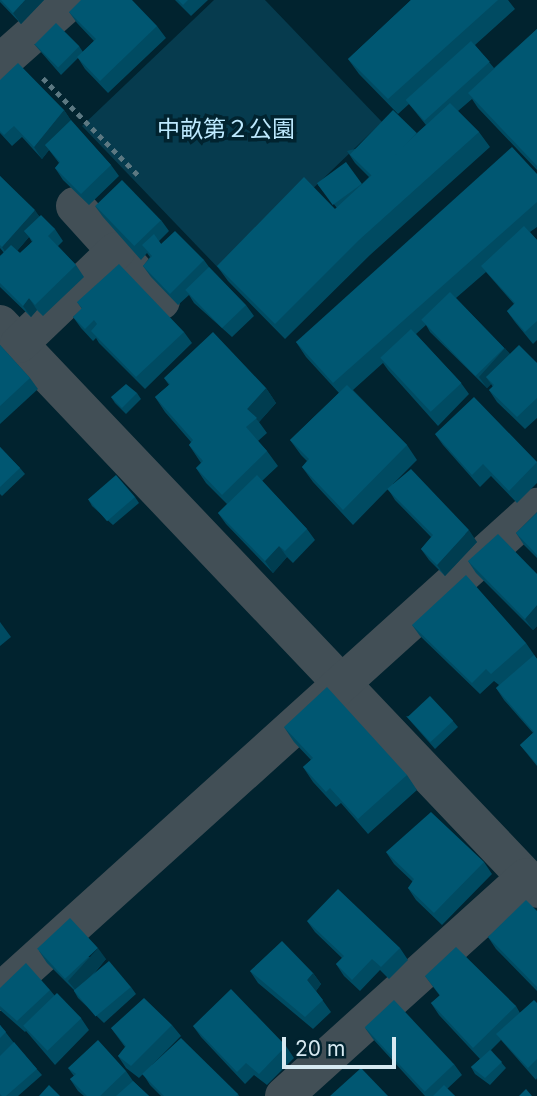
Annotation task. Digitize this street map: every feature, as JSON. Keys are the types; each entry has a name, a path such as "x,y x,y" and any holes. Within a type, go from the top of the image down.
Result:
{"street":[{"path":"8,56 71,0"},
{"path":"75,206 161,301"},
{"path":"116,251 20,333 353,675 532,883 284,1096"},
{"path":"0,992 537,508"}],"path":[{"path":"8,56 139,176"}],"green space":[{"name":"中畝第２公園","path":"214,0 265,0 382,122 224,274 82,126"}],"building":[{"path":"1,0 25,0 13,13"},
{"path":"81,0 132,0 157,26 100,81 77,57 96,39 69,12"},
{"path":"411,0 498,0 388,99 348,59"},
{"path":"56,23 79,46 58,68 35,44"},
{"path":"537,29 537,166 468,93"},
{"path":"471,41 490,62 424,121 406,100"},
{"path":"18,63 64,110 34,147 14,126 4,135 0,131 0,80"},
{"path":"450,103 479,132 359,240 275,324 217,266 304,177 335,209"},
{"path":"393,110 417,133 374,178 350,155"},
{"path":"71,120 111,165 81,194 55,168 60,162 45,145"},
{"path":"512,147 537,174 537,202 333,383 296,342"},
{"path":"346,162 362,184 333,205 317,183"},
{"path":"0,176 35,210 2,247 0,245"},
{"path":"122,180 161,220 134,246 95,206"},
{"path":"41,215 55,229 48,236 76,265 35,305 29,298 23,306 0,283 0,256 11,245 20,253 33,241 24,231"},
{"path":"524,226 537,240 537,321 525,332 507,311 515,303 481,266"},
{"path":"175,231 204,260 170,294 143,266 152,256 142,245 154,234 161,244"},
{"path":"119,264 184,332 136,377 91,331 97,324 94,320 85,329 73,317 82,308 77,302"},
{"path":"209,267 246,305 222,328 185,290"},
{"path":"450,292 504,348 475,376 421,320"},
{"path":"411,329 461,383 431,412 380,358"},
{"path":"213,332 266,388 247,409 257,418 246,427 267,451 222,495 196,468 203,461 189,445 193,440 155,397 170,384 164,378"},
{"path":"0,345 30,378 0,406"},
{"path":"519,345 537,363 537,398 517,417 489,390 494,385 486,377"},
{"path":"126,384 137,393 122,408 111,397"},
{"path":"347,385 407,445 343,510 302,467 309,459 290,440"},
{"path":"474,397 537,462 509,491 483,464 472,475 435,434"},
{"path":"0,447 20,468 0,487"},
{"path":"411,469 469,530 437,565 421,549 433,535 387,489"},
{"path":"116,475 135,497 107,521 88,499"},
{"path":"257,475 307,529 285,551 279,546 265,561 218,513"},
{"path":"537,513 537,555 516,533"},
{"path":"498,534 537,574 537,605 525,619 468,561"},
{"path":"466,575 526,643 491,674 486,669 472,683 412,625"},
{"path":"534,655 537,659 537,764 520,745 534,732 496,688"},
{"path":"327,687 407,775 358,819 330,788 326,792 303,767 313,758 284,727"},
{"path":"430,696 453,721 431,742 407,717"},
{"path":"431,812 484,862 434,913 408,888 414,879 386,852"},
{"path":"338,889 400,948 381,967 372,959 352,980 336,964 344,956 307,921"},
{"path":"526,900 537,911 537,987 488,937"},
{"path":"70,918 98,948 65,979 37,949"},
{"path":"282,941 313,973 307,980 323,1000 305,1017 250,971"},
{"path":"456,947 516,1006 473,1048 431,1003 440,995 425,976"},
{"path":"109,961 131,987 96,1017 74,991"},
{"path":"26,963 50,990 17,1021 0,1006 0,988"},
{"path":"231,989 286,1046 259,1074 246,1063 237,1072 193,1026"},
{"path":"57,993 81,1018 48,1051 23,1026"},
{"path":"144,998 172,1025 131,1066 118,1056 126,1046 111,1028"},
{"path":"394,1000 454,1064 425,1092 365,1027"},
{"path":"534,1000 537,1003 537,1059 528,1068 496,1034"},
{"path":"0,1025 6,1032 0,1038"},
{"path":"181,1038 238,1094 236,1096 164,1096 142,1074"},
{"path":"98,1040 126,1071 100,1096 87,1096 70,1079 76,1074 68,1068"},
{"path":"14,1042 37,1069 6,1096 2,1096 0,1056"},
{"path":"490,1050 502,1062 485,1078 471,1067"},
{"path":"361,1068 388,1096 330,1096"},
{"path":"133,1081 149,1096 116,1096"},
{"path":"49,1085 60,1096 39,1096"},
{"path":"444,1085 455,1096 433,1096"},
{"path":"526,1089 532,1096 519,1096"}]}
